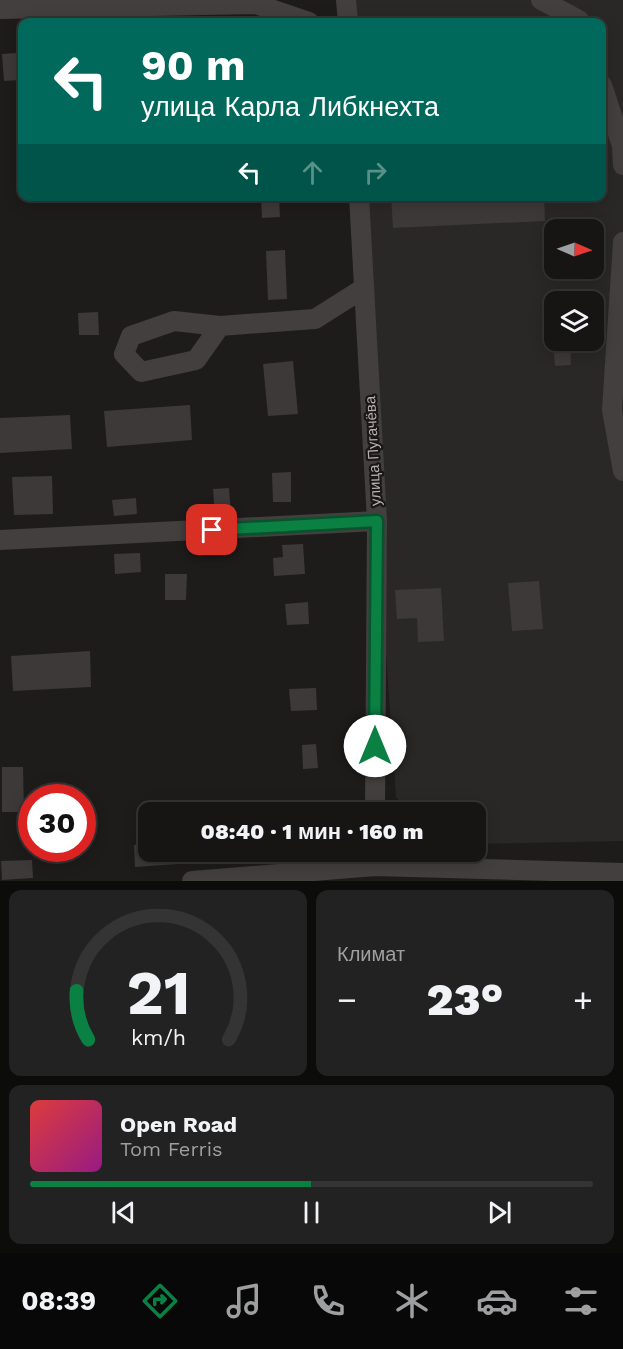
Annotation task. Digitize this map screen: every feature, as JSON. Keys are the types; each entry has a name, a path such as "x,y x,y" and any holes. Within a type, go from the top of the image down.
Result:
{"street":[{"path":"346,0 348,18"},
{"path":"541,0 575,18"},
{"path":"0,9 256,4 297,18"},
{"path":"606,97 622,146 623,165"},
{"name":"улица Пугачёва","path":"359,201 377,521 375,802"},
{"path":"623,242 612,410 623,471"},
{"path":"220,326 315,319 364,288"},
{"path":"0,540 377,521"},
{"path":"192,881 375,866 477,875 614,876"}],"shaded area":[{"path":"340,0 623,0 623,841 486,844 486,802 401,802 396,797 354,201 606,201 606,18 342,18"}],"building":[{"path":"18,53 18,80 4,81 2,54"},
{"path":"261,201 279,201 280,217 262,218"},
{"path":"391,201 544,201 544,221 393,228"},
{"path":"285,250 287,299 268,300 266,251"},
{"path":"98,312 99,335 79,335 78,313"},
{"path":"554,351 570,351 571,365 555,366"},
{"path":"293,361 298,414 268,416 263,364"},
{"path":"190,405 192,440 107,447 104,411"},
{"path":"70,415 72,449 0,453 0,418"},
{"path":"291,472 291,502 273,502 272,473"},
{"path":"52,476 53,514 14,515 12,477"},
{"path":"229,488 231,515 215,516 213,489"},
{"path":"136,498 137,514 114,516 112,500"},
{"path":"303,544 305,574 274,576 273,558 283,557 282,545"},
{"path":"140,553 141,572 115,574 114,554"},
{"path":"165,574 187,574 186,600 165,600"},
{"path":"539,581 543,629 512,631 508,583"},
{"path":"441,588 444,641 418,642 417,618 397,619 395,590"},
{"path":"308,602 309,624 287,625 285,604"},
{"path":"90,651 91,687 13,691 11,656"},
{"path":"316,688 317,710 291,711 289,689"},
{"path":"316,744 318,768 303,769 302,745"},
{"path":"2,767 23,767 23,784 18,784 18,812 2,812"},
{"path":"134,845 138,845 138,862 205,862 135,867"},
{"path":"1,861 32,862 33,878 2,880"}],"route":[{"path":"212,530 377,521 375,746"}]}
